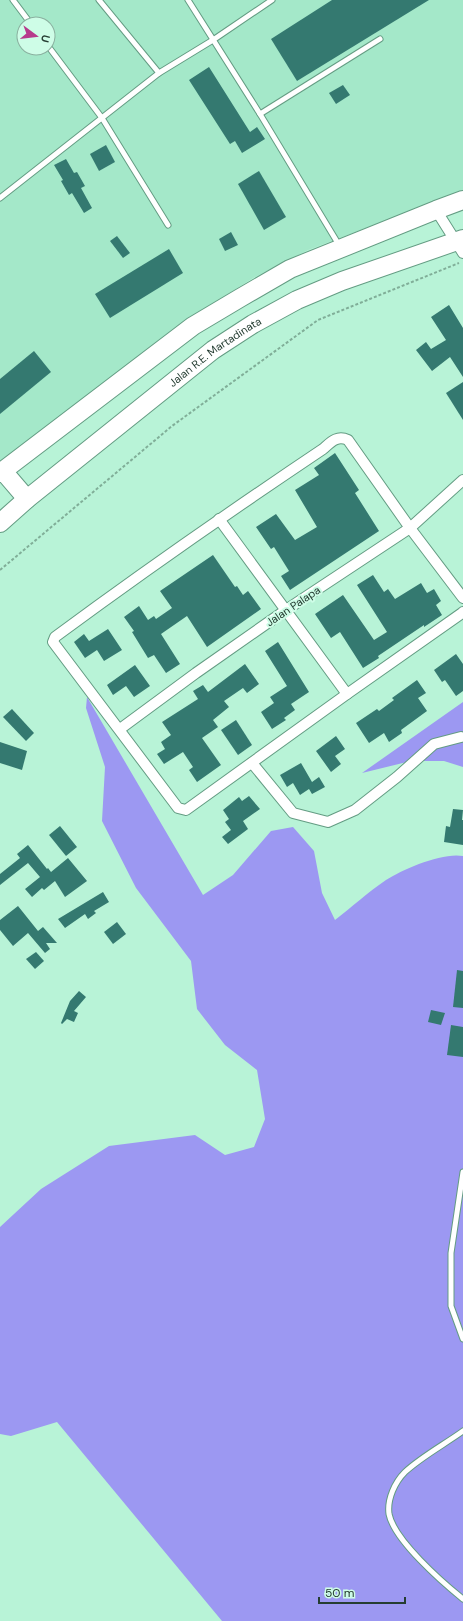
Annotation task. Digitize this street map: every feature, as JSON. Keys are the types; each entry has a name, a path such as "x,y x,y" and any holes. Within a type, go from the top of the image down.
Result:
{"highway":[{"path":"26,499 1,472 193,326 290,269 463,200"},
{"name":"Jalan R.E. Martadinata","path":"0,523 26,499 213,350 253,324 297,300 342,281 460,244"}],"street":[{"path":"436,210 460,244"},
{"path":"463,598 410,528 348,440 335,438 323,449 219,519 130,582 55,638 53,642 178,808 186,810 463,612"},
{"name":"Jalan Palapa","path":"120,729 196,673 286,610 410,528 463,480"},
{"path":"219,519 347,694"},
{"path":"252,763 293,813 328,822 356,810 397,777 434,744 462,738"}],"lane":[{"path":"13,0 25,16"},
{"path":"99,0 159,73"},
{"path":"188,0 260,114 341,248"},
{"path":"0,198 159,73 213,40 272,0"},
{"path":"260,114 380,39"},
{"path":"56,56 102,118 168,225"},
{"path":"463,1172 451,1253 451,1306 463,1339"},
{"path":"463,1431 406,1472 390,1496 389,1507 390,1515 402,1539 419,1558 463,1599"}],"path":[{"path":"0,570 33,540 172,426 318,320 463,262"}],"shaded area":[{"path":"0,0 463,0 463,191 308,250 253,278 174,328 0,464"},
{"path":"87,697 203,895 233,875 271,831 293,827 314,851 322,893 335,920 379,885 402,871 434,859 455,855 463,856 463,1621 222,1621 57,1422 11,1436 0,1434 0,1227 41,1189 109,1146 195,1135 225,1155 254,1147 265,1119 257,1070 225,1045 197,1009 191,961 136,888 102,821 105,767 86,708"},
{"path":"463,702 463,767 444,761 411,761 362,773"}],"building":[{"path":"332,0 429,0 297,81 271,39"},
{"path":"209,67 250,132 257,127 265,139 242,153 235,141 230,144 189,80"},
{"path":"343,85 350,95 336,104 329,93"},
{"path":"106,145 115,162 99,171 90,154"},
{"path":"66,159 74,173 77,172 85,186 81,188 92,208 84,213 72,193 69,195 61,181 63,180 54,165"},
{"path":"259,171 286,217 264,230 238,184"},
{"path":"231,232 238,245 225,251 219,239"},
{"path":"117,236 130,253 123,258 110,241"},
{"path":"169,249 183,273 110,318 95,294"},
{"path":"449,305 463,328 463,377 450,357 432,371 416,350 426,342 431,349 446,340 431,317"},
{"path":"34,351 51,372 0,414 0,379"},
{"path":"463,382 463,420 446,393"},
{"path":"335,453 359,490 355,493 379,531 290,590 281,576 289,571 274,547 271,549 256,527 276,514 295,540 317,527 295,490 319,475 314,468"},
{"path":"213,555 235,587 237,586 243,595 248,591 261,609 207,647 187,616 161,634 180,664 166,673 154,655 148,658 132,632 134,631 124,617 139,606 148,620 154,616 156,619 172,608 160,591"},
{"path":"373,575 384,592 388,589 395,599 421,583 427,593 434,589 441,601 436,605 442,615 424,627 424,625 363,668 340,632 331,638 315,614 343,595 374,640 387,632 357,585"},
{"path":"108,629 122,650 104,661 97,650 85,658 74,642 84,634 89,641"},
{"path":"278,642 309,692 291,704 295,710 284,718 286,720 272,729 261,712 274,703 270,697 287,686 265,651"},
{"path":"456,654 463,664 463,691 456,696 445,680 442,682 434,670"},
{"path":"245,664 259,684 247,693 243,688 224,701 229,707 213,720 218,727 202,738 221,765 197,782 189,770 193,767 183,752 164,764 157,754 165,749 161,742 171,735 162,722 198,699 193,691 203,685 208,692"},
{"path":"135,665 150,686 134,697 126,686 113,695 107,685"},
{"path":"417,680 426,693 418,698 427,711 401,730 402,733 389,742 384,733 369,743 356,723 377,709 379,711 394,700 392,698"},
{"path":"12,709 34,733 26,741 3,717"},
{"path":"236,720 252,745 238,755 221,730"},
{"path":"336,736 345,749 335,756 341,764 331,772 316,751"},
{"path":"0,742 27,751 22,770 0,763"},
{"path":"301,763 312,782 319,777 325,787 312,794 309,789 300,795 293,783 287,787 280,775"},
{"path":"249,796 260,809 243,821 248,829 228,844 222,837 231,830 225,822 229,819 223,810 239,797 242,801"},
{"path":"453,809 463,810 463,845 444,842 446,826 450,827"},
{"path":"60,826 77,847 66,856 49,835"},
{"path":"28,845 51,872 68,858 87,881 65,897 55,881 44,890 42,888 32,897 25,889 40,877 28,863 0,885 0,874 20,858 17,854"},
{"path":"103,892 109,902 94,911 96,913 88,919 85,914 65,928 58,919"},
{"path":"18,906 38,931 43,927 57,943 46,943 50,949 45,953 28,933 13,946 0,930 0,920"},
{"path":"117,922 126,934 113,944 104,932"},
{"path":"36,952 44,961 35,969 26,959"},
{"path":"457,970 463,971 463,1008 453,1007"},
{"path":"79,991 86,997 74,1011 78,1013 74,1022 67,1019 62,1024 61,1023 70,1001"},
{"path":"431,1010 445,1013 441,1025 428,1022"},
{"path":"451,1025 463,1027 463,1057 447,1055"}]}
